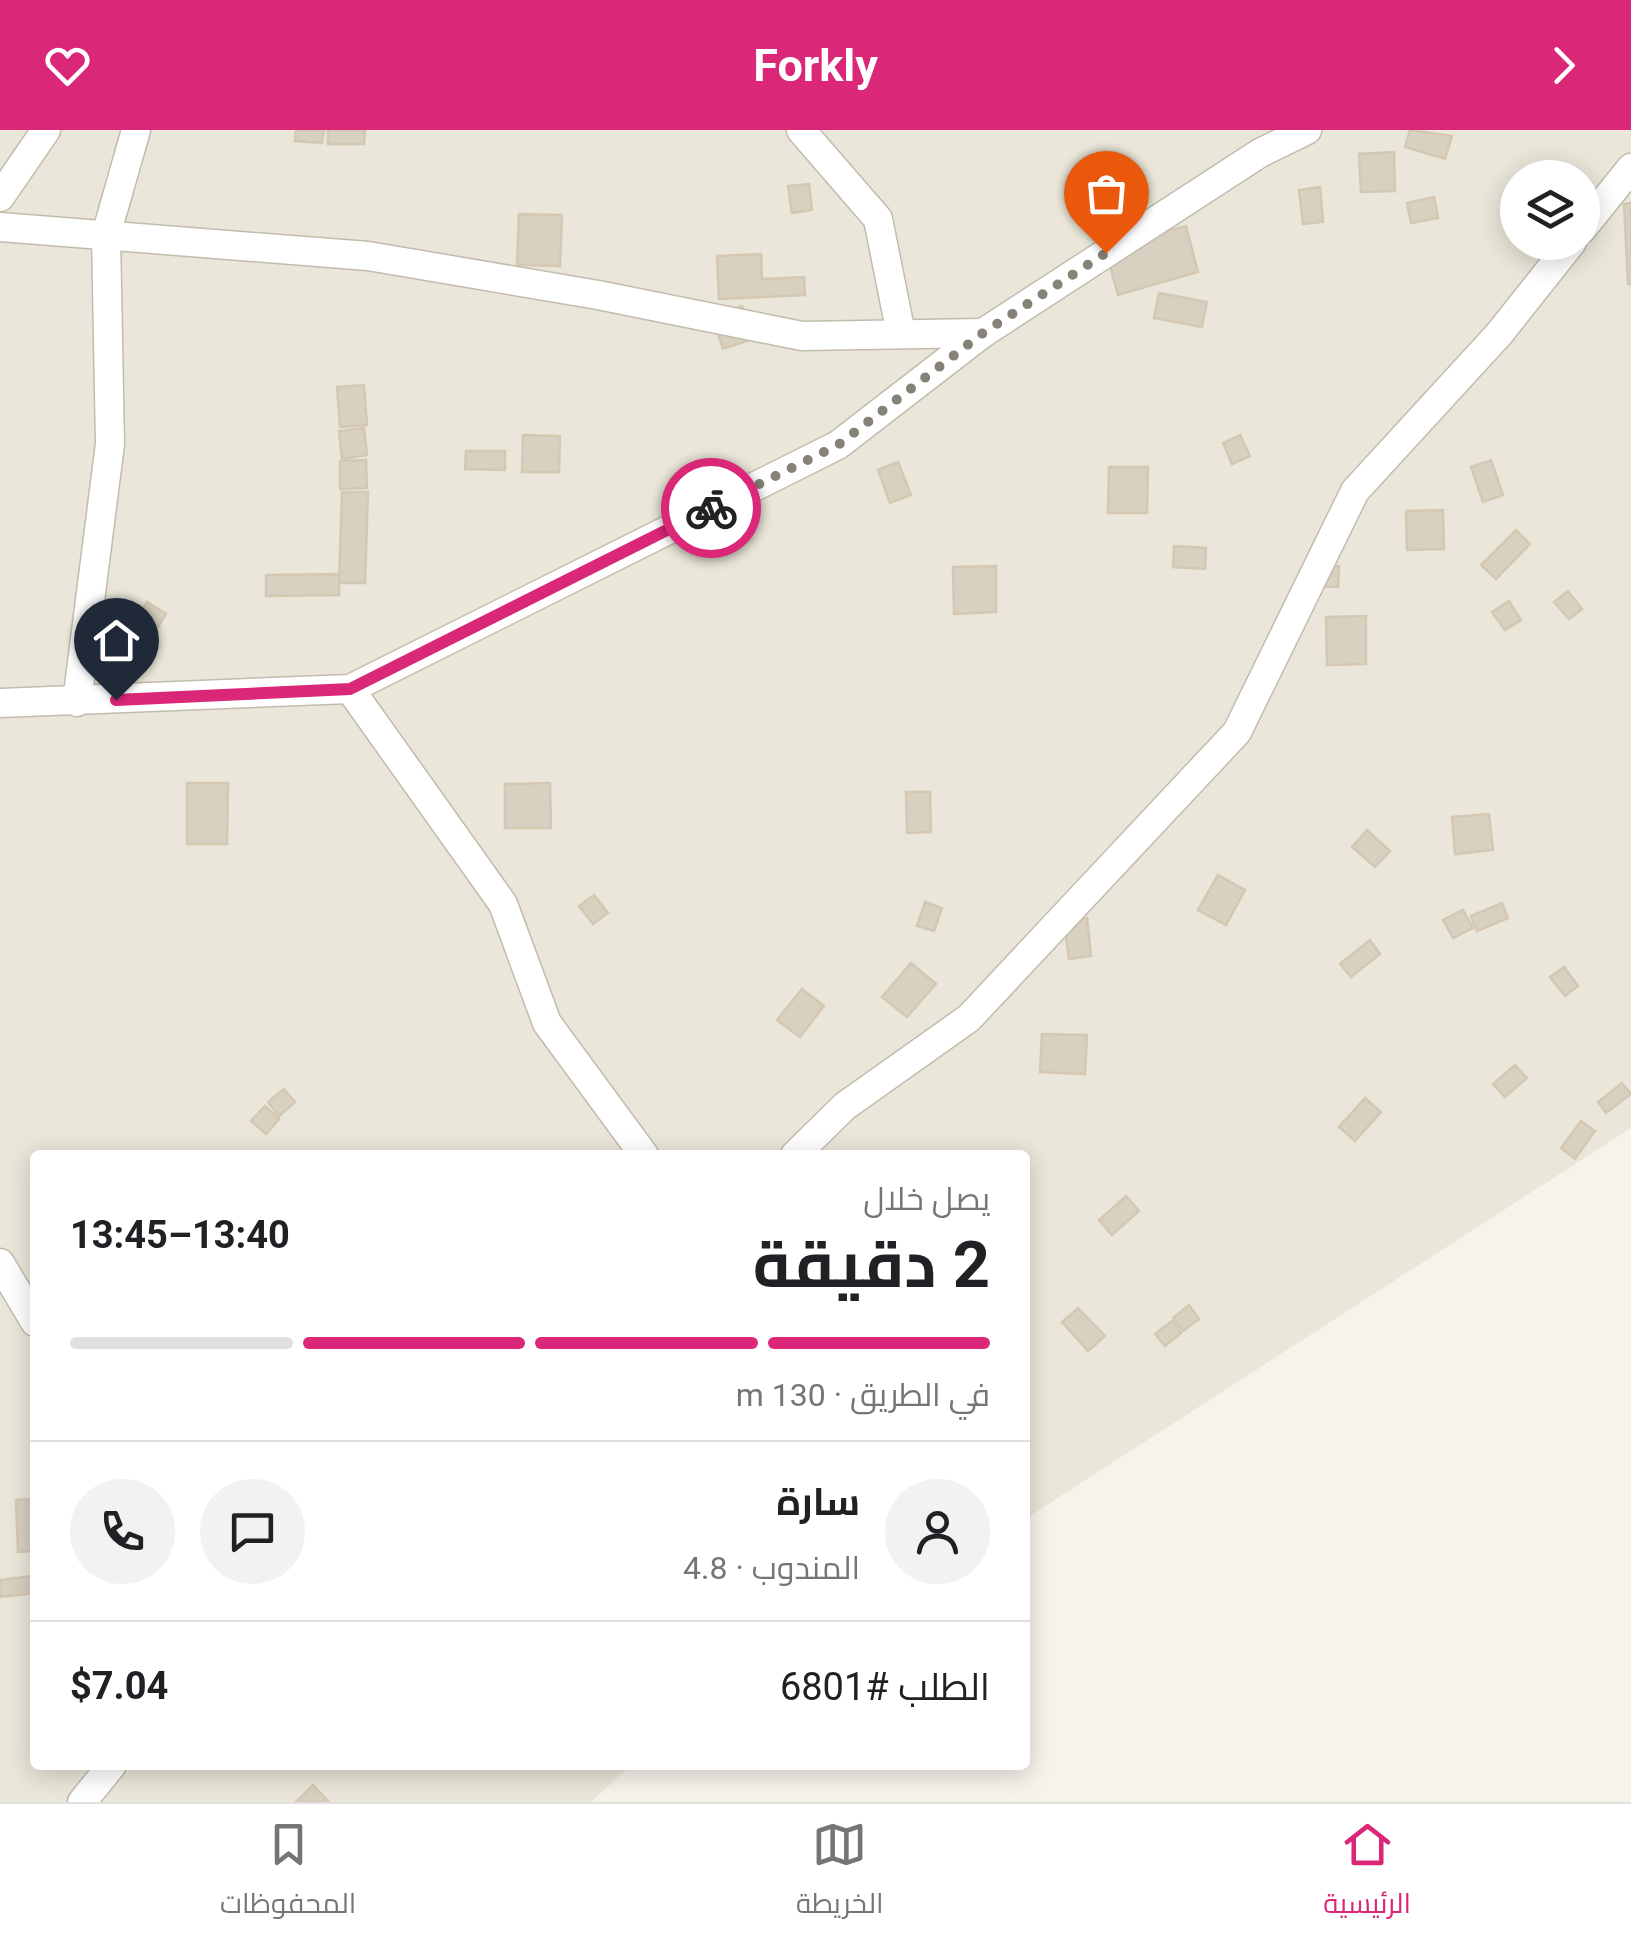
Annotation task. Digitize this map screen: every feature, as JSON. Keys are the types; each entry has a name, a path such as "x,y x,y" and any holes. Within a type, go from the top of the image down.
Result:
{"street":[{"path":"0,196 46,130"},
{"path":"78,702 110,444 106,236 136,130"},
{"path":"801,130 878,219 901,334"},
{"path":"0,704 350,689 838,445 983,333 1260,153 1307,130"},
{"path":"1600,207 1631,168"},
{"path":"0,227 368,256 598,295 802,336 983,333"},
{"path":"801,1150 845,1106 969,1018 1237,732 1355,490 1498,334 1558,260"},
{"path":"350,689 503,904 546,1023 640,1150"},
{"path":"0,1263 30,1314"},
{"path":"82,1802 108,1770"}],"shaded area":[{"path":"0,130 1631,130 1631,1128 1030,1516 1030,1150 30,1150 30,1770 626,1770 591,1802 0,1802"}],"building":[{"path":"296,130 324,130 322,143 295,141"},
{"path":"328,130 365,130 364,144 328,144"},
{"path":"1410,130 1452,136 1445,159 1405,147"},
{"path":"1394,152 1395,191 1361,192 1359,154"},
{"path":"809,184 812,210 792,213 788,186"},
{"path":"1320,187 1323,222 1303,224 1299,190"},
{"path":"1434,197 1438,218 1411,223 1407,203"},
{"path":"1631,203 1631,284 1628,284 1624,204"},
{"path":"519,214 562,215 560,266 517,265"},
{"path":"1186,226 1198,272 1118,295 1105,248"},
{"path":"761,254 762,279 804,277 805,295 719,299 717,256"},
{"path":"1159,293 1207,302 1202,327 1154,318"},
{"path":"742,306 753,339 723,349 712,316"},
{"path":"364,385 367,425 340,427 337,387"},
{"path":"364,428 367,455 342,459 339,431"},
{"path":"523,435 560,436 559,472 522,472"},
{"path":"1240,435 1250,456 1232,464 1223,443"},
{"path":"466,451 505,451 505,470 465,469"},
{"path":"366,460 367,488 340,489 340,461"},
{"path":"1491,460 1503,495 1483,502 1471,467"},
{"path":"898,462 911,495 890,503 878,470"},
{"path":"1109,467 1148,467 1147,513 1108,513"},
{"path":"342,492 368,492 365,583 339,583"},
{"path":"1443,510 1444,549 1407,550 1406,511"},
{"path":"1516,530 1530,544 1496,579 1481,565"},
{"path":"1174,546 1206,548 1205,569 1173,567"},
{"path":"996,566 996,612 954,614 953,567"},
{"path":"1310,566 1339,566 1338,587 1310,586"},
{"path":"339,574 339,595 266,596 266,575"},
{"path":"1568,591 1582,609 1569,619 1554,602"},
{"path":"1509,601 1521,620 1505,630 1492,612"},
{"path":"147,602 166,614 156,630 137,618"},
{"path":"1366,616 1366,664 1327,665 1326,617"},
{"path":"187,783 228,783 227,844 187,844"},
{"path":"550,783 551,828 505,828 505,784"},
{"path":"906,792 930,792 931,832 907,833"},
{"path":"1489,814 1493,850 1455,854 1452,817"},
{"path":"1367,830 1390,851 1375,867 1352,847"},
{"path":"1218,875 1245,890 1226,925 1198,910"},
{"path":"594,895 608,913 593,924 579,906"},
{"path":"925,902 942,908 934,931 917,926"},
{"path":"1502,903 1508,918 1477,931 1471,916"},
{"path":"1463,910 1473,928 1453,938 1443,920"},
{"path":"1087,918 1091,956 1069,959 1064,921"},
{"path":"1370,940 1380,954 1351,977 1340,964"},
{"path":"911,963 936,984 907,1017 882,997"},
{"path":"1564,967 1578,986 1565,996 1550,977"},
{"path":"802,989 824,1006 800,1037 777,1020"},
{"path":"1042,1034 1087,1035 1085,1074 1040,1072"},
{"path":"1515,1065 1527,1078 1505,1097 1493,1084"},
{"path":"1622,1083 1631,1094 1606,1113 1598,1102"},
{"path":"284,1089 295,1102 279,1116 268,1102"},
{"path":"1365,1098 1381,1112 1355,1141 1339,1127"},
{"path":"265,1106 279,1119 266,1134 251,1121"},
{"path":"1581,1121 1595,1131 1575,1159 1561,1148"},
{"path":"1126,1196 1139,1211 1112,1235 1099,1220"},
{"path":"1189,1305 1199,1319 1183,1331 1173,1318"},
{"path":"1078,1308 1105,1336 1088,1351 1062,1322"},
{"path":"1172,1321 1181,1333 1165,1346 1155,1334"},
{"path":"30,1499 30,1551 18,1552 16,1500"},
{"path":"30,1576 30,1594 0,1597 0,1580"},
{"path":"313,1785 329,1802 296,1802"}],"way so far":[{"path":"711,508 838,445 983,333 1106,253"}],"route":[{"path":"116,700 350,689 711,508"}]}
